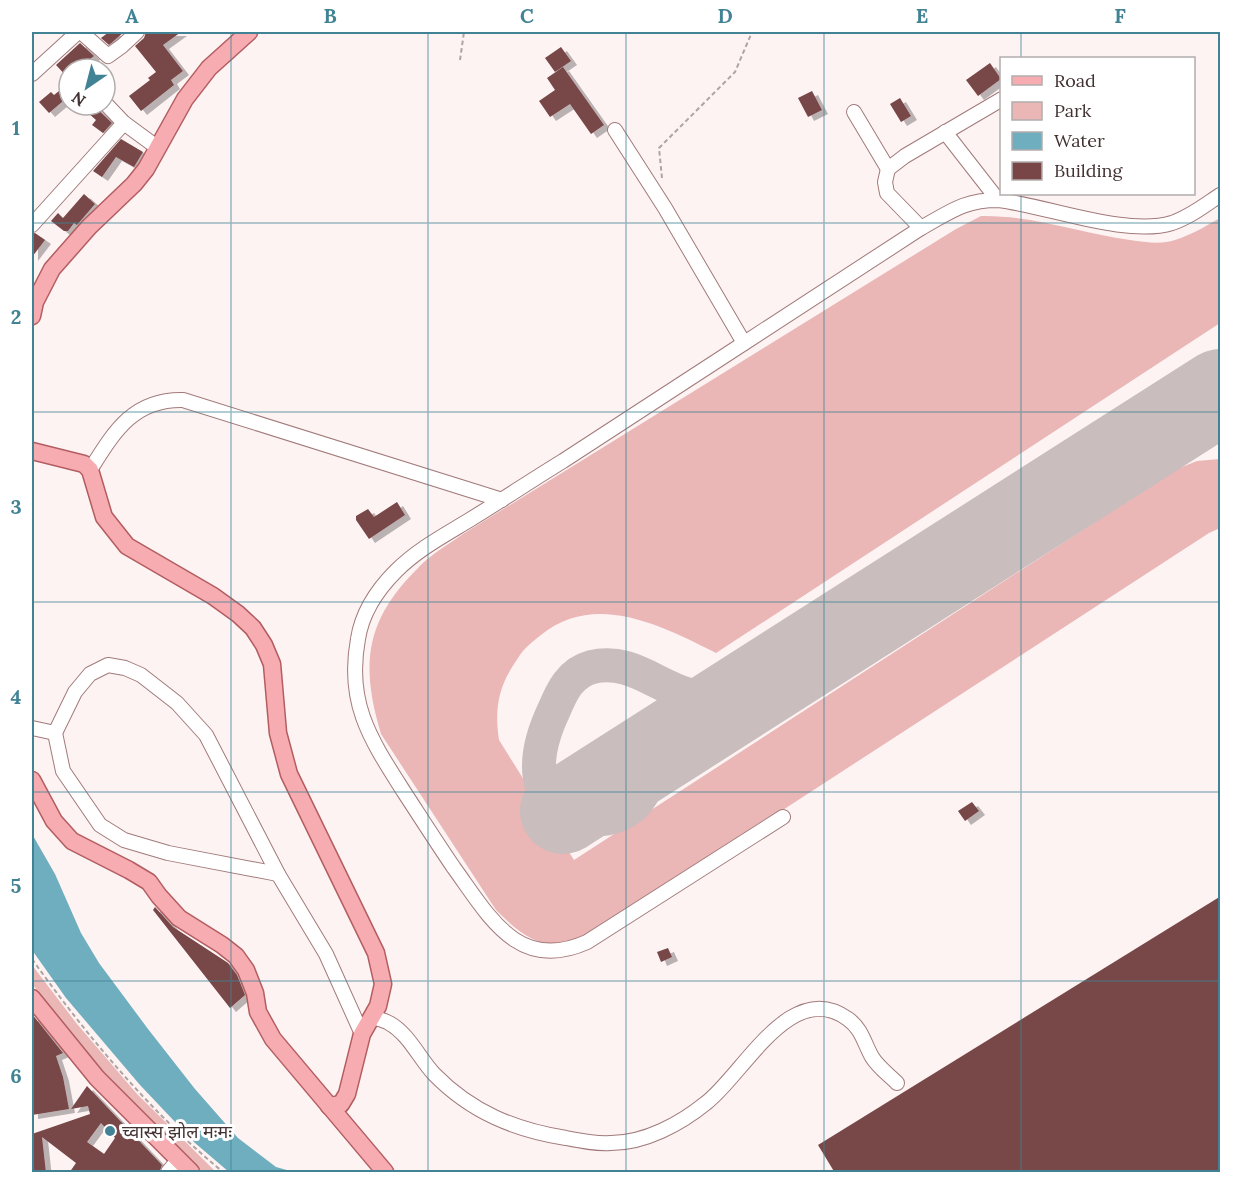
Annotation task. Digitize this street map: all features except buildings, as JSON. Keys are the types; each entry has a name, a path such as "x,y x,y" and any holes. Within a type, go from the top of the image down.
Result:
{"main road":[{"path":"33,304 52,269 88,227 134,184 146,169 185,99 209,68 249,32"},
{"path":"32,451 84,464 90,470 104,517 127,546 213,596 238,614 254,628 264,645 272,664 278,733 288,774 376,953 383,984 378,1006 362,1034 347,1094 341,1104 329,1106"},
{"path":"32,780 54,821 72,841 149,882 179,918 236,956 246,970 255,993 258,1011 273,1039 385,1173"},
{"path":"32,998 173,1166 191,1173"}],"street":[{"path":"32,74 79,32 108,56 137,32"},
{"path":"921,228 887,193 885,182 888,169 905,156 1000,100"},
{"path":"854,112 888,169"},
{"path":"117,116 158,148"},
{"path":"32,225 123,123"},
{"path":"615,130 665,208 744,343"},
{"path":"945,132 998,200"},
{"path":"783,817 587,942 569,950 540,950 525,945 494,924 439,847 369,737 360,709 354,675 358,637 376,594 397,570 422,549 502,500 921,228 963,204 980,200 998,200 1121,225 1143,227 1174,222 1221,195"},
{"path":"90,470 112,436 128,419 148,405 167,400 183,400 502,500"},
{"path":"278,874 168,853 124,840 100,825 63,771 55,733 75,692 90,674 108,665 125,668 141,675 177,703 206,735 278,874 326,954 362,1034"},
{"path":"32,728 55,733"},
{"path":"372,1017 389,1023 402,1034 445,1085 471,1105 496,1119 536,1133 586,1142 613,1144 670,1127 707,1103 719,1092 780,1024 817,1009 839,1013 849,1019 862,1034 872,1058 897,1083"}],"path":[{"path":"460,60 464,32"},
{"path":"665,208 659,148 735,72 752,32"},
{"path":"32,959 62,1001 134,1086 222,1173"}],"green space":[{"path":"981,216 1018,218 1111,237 1159,243 1181,238 1220,218 1220,323 716,653 651,624 628,617 606,614 584,615 562,622 531,643 518,658 502,687 497,717 499,740 574,860 1177,469 1197,461 1220,459 1220,528 589,936 570,944 556,945 536,941 519,931 496,910 381,734 370,686 370,664 372,644 387,606 424,562 463,534 956,229"},
{"path":"32,965 77,1024 137,1094 216,1172 202,1172 107,1076 32,984"}],"water":[{"path":"32,834 55,874 81,933 99,963 148,1029 195,1089 238,1138 276,1167 294,1172 229,1172 195,1143 140,1085 66,998 32,950"}],"taxiway":[{"path":"1141,444 1179,426 1208,422 1220,423"},
{"path":"686,732 659,762 637,802 615,816 602,819 581,817 563,810 550,800 543,788 539,774 539,758 547,726 564,690 572,678 584,670 605,665 617,666 641,673 674,690 693,696 745,694"}],"runway":[{"path":"563,811 1220,392"}],"place":[{"name":"च्वास्स झोल मःमः","path":"110,1131"}]}
